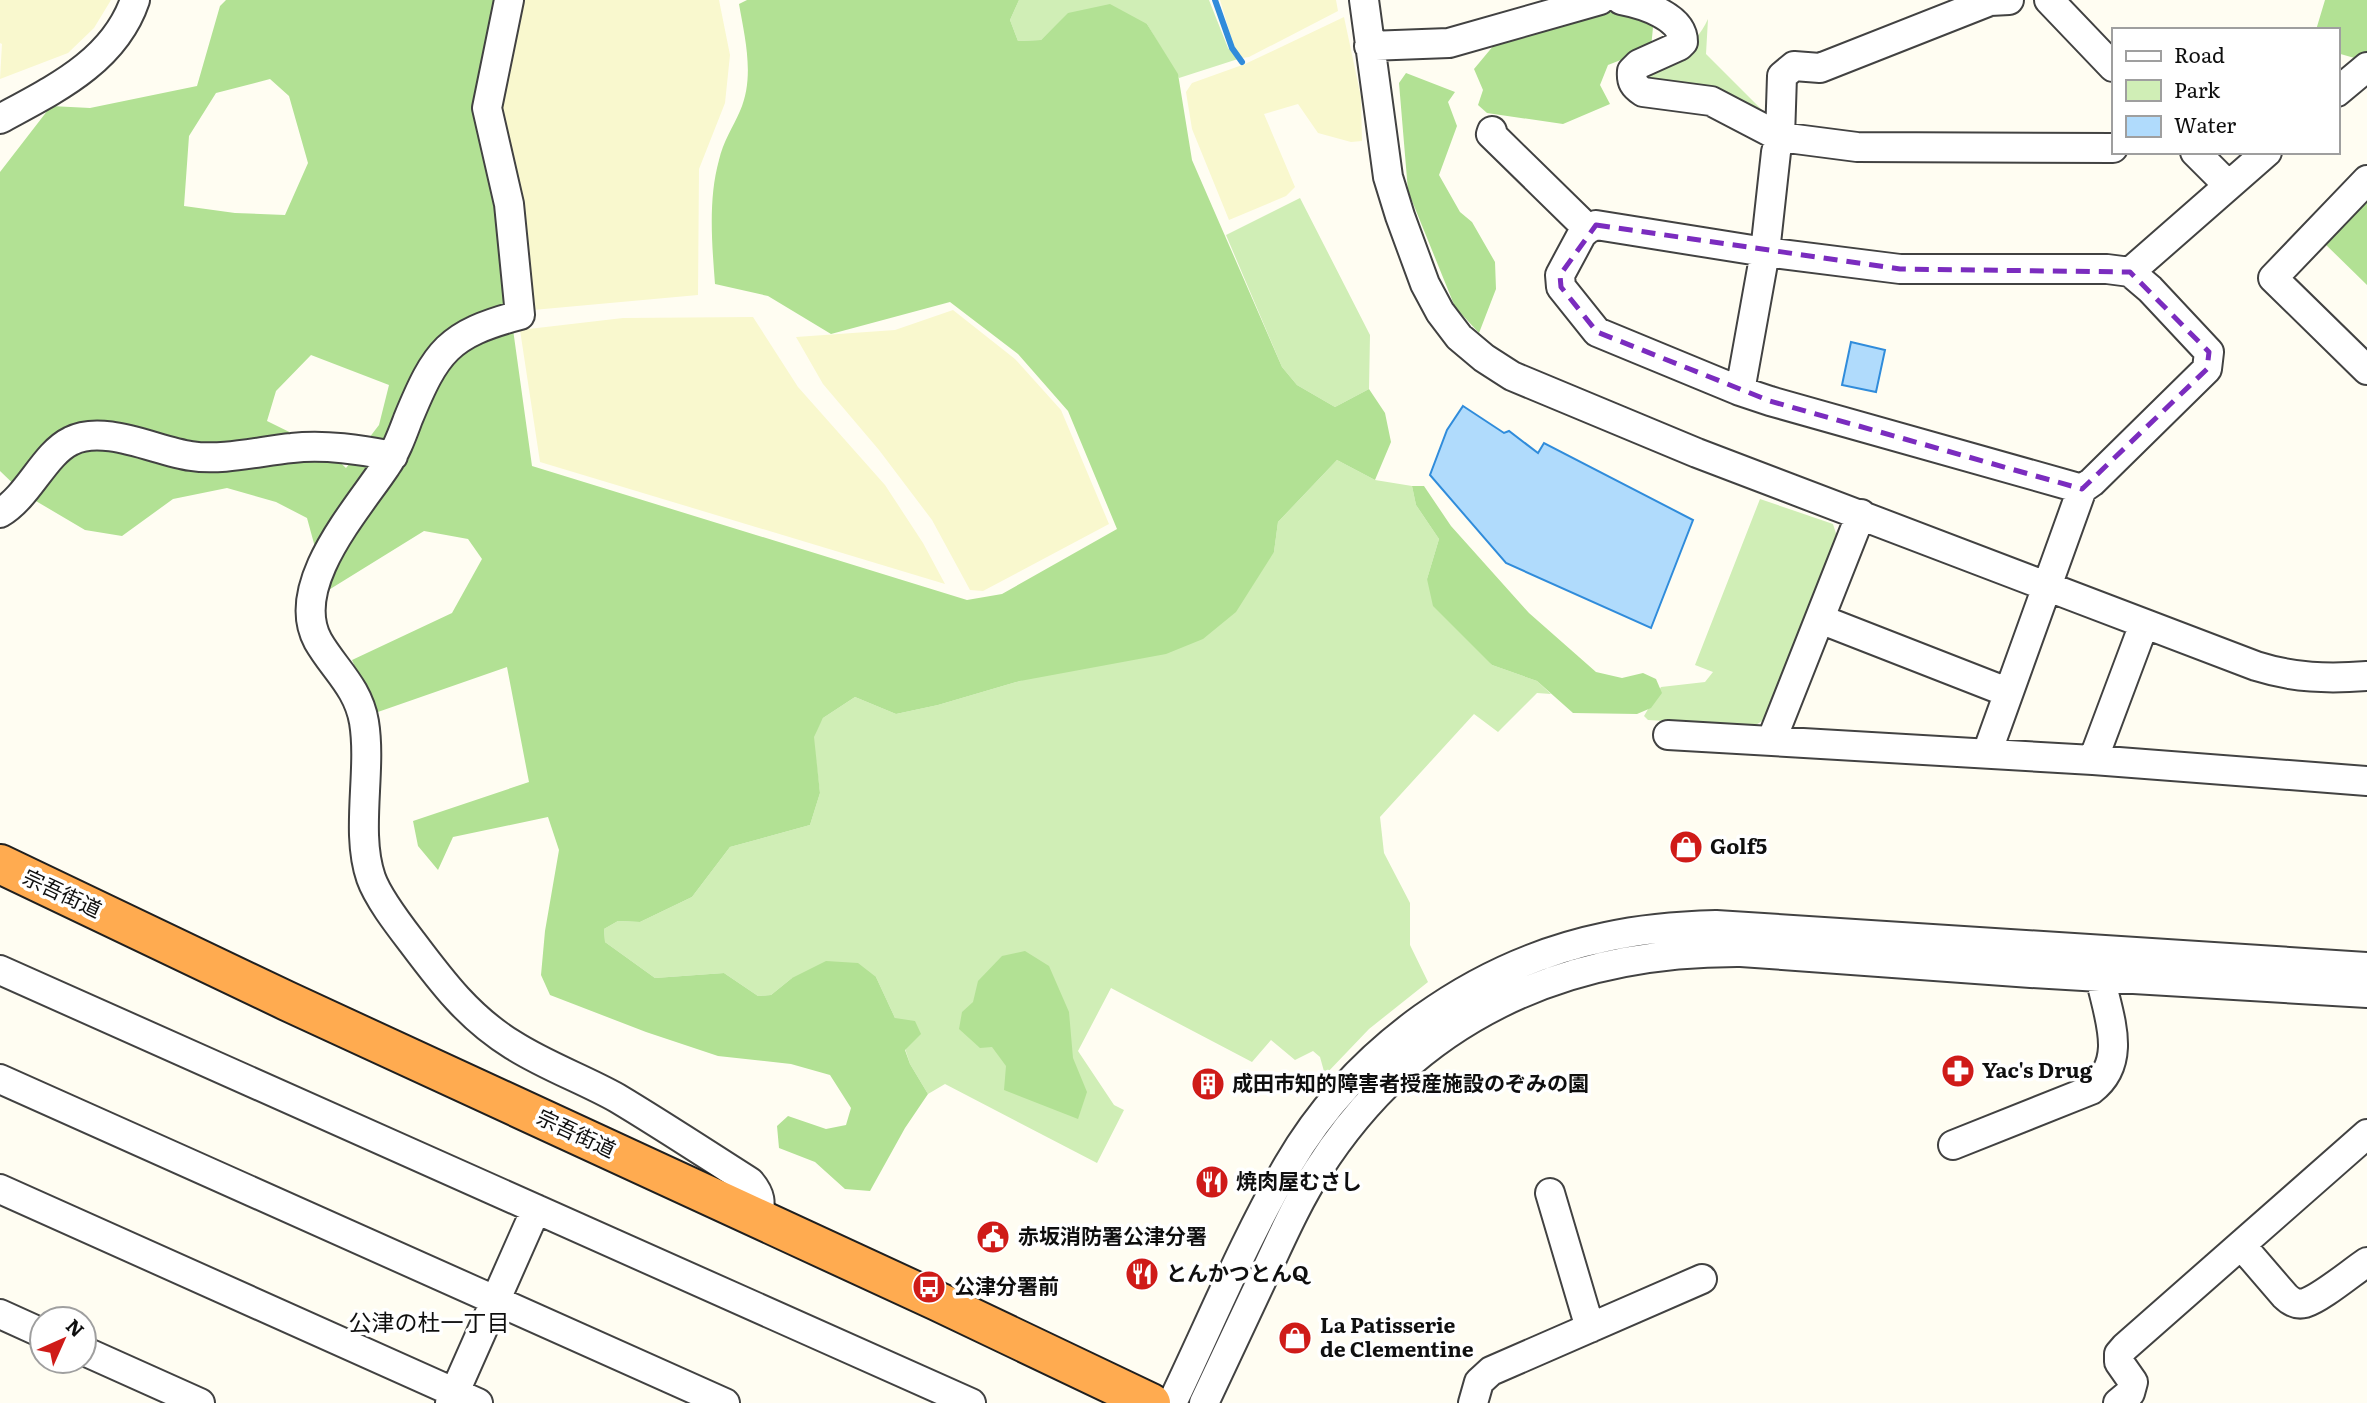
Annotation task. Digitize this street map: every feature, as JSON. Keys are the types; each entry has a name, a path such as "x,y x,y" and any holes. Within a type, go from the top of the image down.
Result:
{"highway":[{"name":"宗吾街道","path":"3,873 275,995 1151,1403"}],"street":[{"path":"0,119 68,81 89,66 114,38 135,0"},
{"path":"509,0 487,108 509,204 520,315 485,324 456,340 437,360 424,381 393,456 317,575 309,612 316,636 354,692 364,720 366,854 371,880 400,926 452,996 479,1020 513,1045 616,1098 750,1182 758,1191 761,1201 758,1218"},
{"path":"1364,0 1388,177 1400,216 1425,284 1440,312 1459,338 1484,358 1512,376 1697,453 2276,673 2317,678 2367,676"},
{"path":"1369,46 1449,43 1600,0"},
{"path":"1621,0 1648,5 1679,27 1683,34 1683,42 1679,46 1639,64 1632,71 1631,79 1635,86 1643,92 1711,101 1780,137 1857,146 2112,148"},
{"path":"1740,391 1765,252 1780,137 1782,76 1794,66 1820,68 1990,1 2009,0"},
{"path":"2049,0 2112,66"},
{"path":"2339,90 2367,67"},
{"path":"1492,131 1491,134 1588,229"},
{"path":"2197,154 2228,186"},
{"path":"2130,272 2265,154"},
{"path":"2367,180 2273,278 2367,370"},
{"path":"1987,753 2082,489 2207,369 2209,352 2150,289 2130,272 2108,269 1900,269 1765,252 1596,225 1582,234 1560,275 1561,287 1597,332 1740,391 2082,489"},
{"path":"0,513 13,505 69,441 88,435 105,435 193,457 256,454 294,447 357,449 393,456"},
{"path":"1772,739 1861,514"},
{"path":"1821,619 2007,692"},
{"path":"2093,760 2144,624"},
{"path":"1668,735 1987,753 2367,781"},
{"path":"1172,1403 1289,1164 1332,1103 1388,1046 1426,1016 1474,985 1533,958 1604,937 1646,930 1716,925 2367,967"},
{"path":"1204,1403 1293,1214 1317,1171 1347,1127 1392,1076 1417,1055 1482,1011 1579,972 1649,956 1741,952 2367,993"},
{"path":"0,970 971,1403"},
{"path":"1953,1145 2091,1090 2105,1077 2110,1069 2114,1051 2100,976"},
{"path":"0,1079 725,1403"},
{"path":"2118,1403 2130,1393 2133,1382 2121,1367 2119,1354 2367,1134"},
{"path":"0,1189 461,1400 495,1300 536,1209"},
{"path":"1550,1193 1590,1328"},
{"path":"2241,1245 2285,1296 2298,1303 2312,1300 2367,1262"},
{"path":"1473,1403 1479,1382 1491,1371 1702,1279"},
{"path":"0,1314 28,1327"},
{"path":"98,1357 200,1403"}],"highlighted area":[{"path":"1596,225 1900,269 2130,272 2209,352 2207,369 2082,489 1770,401 1597,332 1561,287 1560,275"}],"green space":[{"path":"0,0 111,0 94,28 68,53 0,79"},
{"path":"226,0 503,0 481,99 532,466 967,600 1002,594 1117,529 1068,411 1018,354 950,302 831,334 768,296 715,284 713,190 721,153 745,98 748,71 739,4 747,0 1019,0 1010,20 1018,41 1041,40 1068,13 1110,4 1147,24 1178,74 1192,160 1282,367 1297,385 1335,407 1369,389 1385,413 1391,442 1375,480 1337,460 1278,522 1274,552 1236,612 1203,639 1166,654 1020,681 938,705 896,714 855,697 823,718 814,737 820,793 810,825 730,847 692,897 640,922 618,921 604,929 605,942 655,978 724,973 758,996 771,995 792,978 826,961 858,963 876,977 895,1018 915,1021 921,1034 905,1050 928,1094 905,1128 870,1191 845,1189 815,1162 779,1148 777,1126 788,1116 826,1129 846,1125 851,1108 830,1075 791,1064 718,1056 550,995 541,975 545,931 559,850 548,817 453,837 438,870 418,846 413,821 529,782 507,667 375,713 352,660 452,613 482,559 468,539 424,531 327,591 307,518 276,502 227,488 173,499 122,536 85,530 24,494 0,471 0,172 51,106 90,108 197,86 220,6","holes":["270,79 289,96 308,163 285,215 235,213 184,206 189,136 216,93","311,355 389,385 379,425 346,468 328,451 267,421 276,391"]},
{"path":"517,0 719,0 730,55 725,103 699,169 698,295 522,311 496,109"},
{"path":"1019,0 1209,0 1228,48 1238,59 1179,78 1147,24 1068,14 1041,40 1018,41 1010,20"},
{"path":"1220,0 1336,0 1338,11 1249,57 1242,58 1235,50"},
{"path":"2325,0 2367,0 2367,51 2358,59 2339,54 2339,28 2317,28"},
{"path":"1613,5 1654,17 1651,48 1608,65 1600,85 1610,104 1563,124 1487,113 1478,105 1483,90 1474,69 1504,33"},
{"path":"1344,17 1361,97 1362,141 1351,142 1318,133 1298,104 1264,114 1295,187 1286,196 1229,220 1192,129 1186,92 1192,83 1245,64"},
{"path":"1708,19 1706,54 1769,117 1714,89 1643,77 1688,46"},
{"path":"1406,73 1455,92 1448,102 1457,126 1439,175 1460,212 1472,222 1495,262 1496,289 1479,333 1455,307 1408,191 1399,83"},
{"path":"2367,195 2367,285 2321,240"},
{"path":"1300,198 1370,335 1369,389 1335,407 1297,385 1282,367 1226,235"},
{"path":"953,310 1015,359 1061,410 1109,524 983,591 970,590 932,520 879,450 823,384 796,337 895,330"},
{"path":"753,317 798,387 885,485 923,543 945,584 540,462 520,330 623,318"},
{"path":"1337,460 1375,480 1412,486 1416,505 1439,539 1427,579 1492,665 1537,681 1551,694 1537,693 1498,732 1474,714 1380,817 1384,853 1410,903 1410,945 1428,982 1369,1029 1325,1075 1320,1057 1313,1051 1295,1060 1271,1040 1252,1062 1111,988 1078,1051 1114,1105 1124,1110 1097,1163 945,1084 928,1094 910,1064 895,1018 876,977 792,978 771,995 758,996 724,973 655,978 605,942 604,929 618,921 640,922 692,897 730,847 810,825 820,793 813,737 823,718 855,697 896,714 938,705 1020,681 1274,552 1278,522"},
{"path":"1412,486 1424,486 1451,526 1529,613 1596,672 1622,678 1643,673 1656,679 1662,693 1651,708 1637,714 1573,713 1537,681 1492,665 1433,606 1427,579 1439,539 1416,505"},
{"path":"1760,499 1833,524 1838,540 1767,718 1754,726 1648,720 1644,716 1661,687 1705,682 1713,672 1695,665"},
{"path":"1025,951 1049,966 1069,1012 1073,1058 1087,1092 1078,1119 1004,1090 1006,1066 992,1047 980,1048 959,1029 962,1012 973,1002 978,981 1002,956"}],"water":[{"path":"1851,342 1885,350 1876,392 1842,385"},
{"path":"1463,406 1504,433 1509,431 1538,453 1544,443 1693,520 1651,628 1506,563 1430,475 1447,430"}],"waterway":[{"path":"1215,0 1232,48 1242,62"}],"place":[{"name":"Golf5","path":"1686,847"},
{"name":"Yac's Drug","path":"1958,1071"},
{"name":"成田市知的障害者授産施設のぞみの園","path":"1208,1084"},
{"name":"焼肉屋むさし","path":"1212,1182"},
{"name":"赤坂消防署公津分署","path":"993,1237"},
{"name":"とんかつとんQ","path":"1142,1274"},
{"name":"公津分署前","path":"929,1287"},
{"name":"La Patisserie de Clementine","path":"1295,1338"}],"district":[{"name":"公津の杜一丁目","path":"429,1323"}]}
